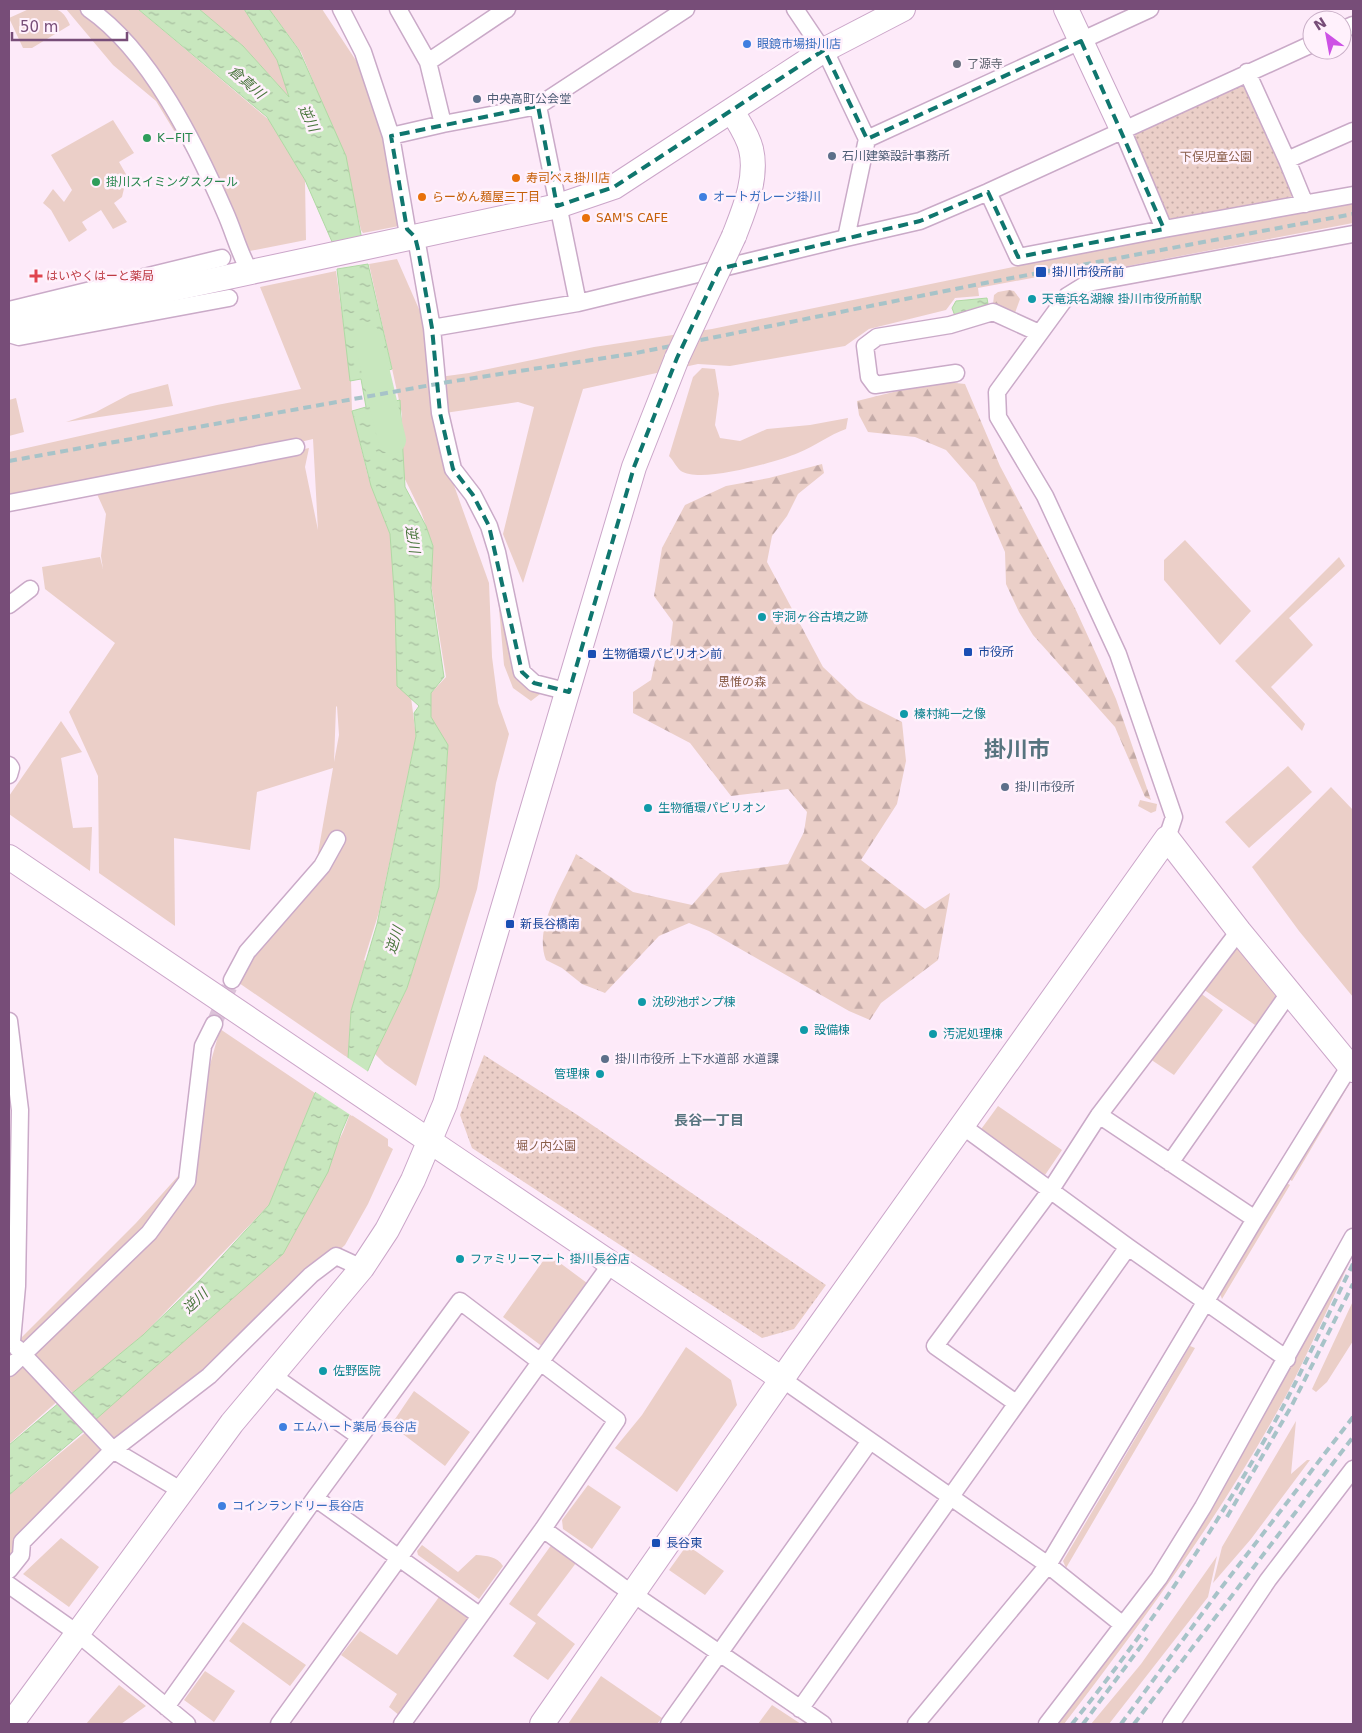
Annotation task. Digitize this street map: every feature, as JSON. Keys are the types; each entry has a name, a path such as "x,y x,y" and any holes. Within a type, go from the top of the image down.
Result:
{"street":[{"path":"88,9 102,18 140,60 172,106 214,188 242,259 252,271"},
{"path":"340,9 363,52 391,136 407,229 432,328 440,413 453,469 473,495 489,526 506,591 522,672 534,683 569,692"},
{"path":"398,9 428,62 443,124"},
{"path":"428,62 507,9"},
{"path":"391,136 538,106 686,9"},
{"path":"795,9 824,50 867,140 846,238"},
{"path":"9,324 558,206 614,187 824,50 903,9"},
{"path":"1066,9 1122,129 1164,229"},
{"path":"867,140 1150,9"},
{"path":"432,328 578,303 920,220 988,192 1122,129 1302,48"},
{"path":"1247,72 1305,204"},
{"path":"538,106 578,303"},
{"path":"11,1724 232,1424 362,1268 387,1230 431,1142 451,1086 634,467 677,358 748,202 752,163 751,150 745,134 732,111"},
{"path":"1286,160 1353,131"},
{"path":"988,192 1018,257 1353,195"},
{"path":"542,1724 782,1379 1167,838 1174,817 1118,654 1045,496 998,417 997,392 1067,296 1088,283 1353,234"},
{"path":"9,310 222,258"},
{"path":"9,334 19,337 229,298"},
{"path":"956,373 875,386 868,377 865,346 877,337 950,325 993,312 1039,333"},
{"path":"9,503 296,447"},
{"path":"9,605 30,589"},
{"path":"9,765 12,768 9,774"},
{"path":"916,1724 1048,1565 1255,1219 1351,1069 1239,931 1167,838"},
{"path":"232,980 247,952 322,866 337,840"},
{"path":"9,857 782,1379 1048,1565 1123,1625"},
{"path":"1016,1403 935,1346 1050,1191 1099,1115 1239,931"},
{"path":"1170,1164 1289,993"},
{"path":"9,1021 20,1110 17,1286 10,1340 113,1450 182,1491"},
{"path":"9,1368 149,1233 187,1181 203,1046 214,1024"},
{"path":"1099,1115 1255,1219"},
{"path":"961,1126 1287,1359"},
{"path":"1047,1724 1159,1578 1203,1507 1287,1359 1353,1237"},
{"path":"800,1709 1128,1247"},
{"path":"9,1570 21,1555 22,1542 113,1450 209,1376 311,1275 336,1256 362,1268"},
{"path":"279,1724 610,1264"},
{"path":"166,1707 315,1498 460,1301 617,1420 543,1529 402,1724"},
{"path":"272,1375 360,1437"},
{"path":"669,1724 870,1441"},
{"path":"1171,1724 1268,1580 1353,1469"},
{"path":"315,1498 479,1615"},
{"path":"543,1529 822,1724"},
{"path":"9,1585 77,1633 187,1724"}],"highlighted area":[{"path":"1081,41 1164,229 1018,257 988,192 920,221 719,269 677,358 634,467 569,692 534,683 522,672 489,526 473,495 453,469 440,413 432,328 418,249 415,237 407,229 391,136 538,106 557,206 614,187 824,50 867,139"}],"green space":[{"path":"48,8 58,10 63,13 70,25 32,48 23,48 9,18 29,9"},
{"path":"66,9 138,9 269,120 305,180 306,240 235,254 202,177 156,101 113,65"},
{"path":"199,9 244,9 277,60 290,98 243,46"},
{"path":"269,9 322,9 357,62 385,133 399,226 363,233 361,230 343,153 301,52"},
{"name":"下俣児童公園","path":"1238,85 1245,87 1293,194 1290,199 1173,220 1167,216 1132,141 1136,134"},
{"name":"掛川スイミングスクール","path":"113,120 134,153 119,162 127,176 122,197 114,203 127,222 113,229 101,210 82,222 87,230 69,242 51,210 43,203 53,189 64,202 72,190 51,155"},
{"path":"1353,202 1353,223 1107,270 1106,264 978,288 979,296 955,298 946,310 869,329 845,346 730,366 698,364 583,389 523,583 503,534 534,407 518,402 445,413 451,477 489,583 492,657 498,703 509,734 496,783 477,889 416,1086 385,1064 375,1054 407,988 439,887 448,747 431,717 431,693 446,677 431,584 433,546 421,512 400,469 402,414 369,264 397,259 422,316 432,378 469,373 594,347 712,329 1139,241"},
{"path":"336,271 351,380 352,411 368,476 390,534 416,736 379,912 351,1011 348,1058 239,983 259,931 317,859 333,768 257,792 250,850 174,838 175,926 99,873 98,776 69,712 115,643 45,589 42,567 100,557 103,569 101,556 106,514 97,494 309,448 305,467 318,530 313,439 254,453 9,499 9,452 217,405 301,389 260,287","holes":["337,706 339,735 334,762"]},
{"path":"1014,291 1020,299 1015,313 999,312 993,304 994,295 998,292"},
{"path":"702,368 715,369 719,394 715,425 720,438 740,441 767,429 810,425 848,418 846,429 798,453 757,466 705,475 681,471 669,456 693,377"},
{"path":"938,381 965,384 1000,466 1075,608 1097,656 1116,699 1151,800 1145,797 1115,727 1033,635 1019,612 1006,584 1005,552 975,483 946,450 915,437 868,432 859,415 857,401"},
{"path":"168,384 173,406 66,422 96,412 130,394"},
{"path":"16,398 24,432 9,436 9,400"},
{"name":"思惟の森","path":"822,464 824,473 798,494 787,516 772,536 767,562 823,667 857,699 902,722 906,761 897,804 861,860 925,909 950,893 938,960 881,1003 870,1020 849,1011 709,931 689,923 659,936 605,993 582,984 562,968 546,960 543,947 546,920 576,854 633,892 692,905 720,873 788,864 804,832 807,812 788,789 731,796 690,743 633,713 633,692 651,680 655,661 670,647 673,622 654,596 662,548 685,505 726,486 769,478"},
{"path":"1185,540 1251,611 1220,645 1164,580 1164,560"},
{"path":"1339,557 1345,566 1289,618 1313,645 1271,687 1305,724 1302,731 1235,661"},
{"path":"496,574 512,654 544,691 531,701 513,688 504,665"},
{"path":"61,721 82,752 61,758 73,828 92,827 90,871 9,814 9,796"},
{"path":"1288,766 1312,792 1249,848 1225,822"},
{"path":"1331,787 1353,810 1353,997 1299,931 1252,867"},
{"path":"1140,800 1157,804 1156,811 1151,813 1138,806"},
{"path":"1240,941 1281,995 1255,1025 1203,989"},
{"path":"1199,992 1223,1010 1174,1075 1150,1059"},
{"path":"220,1029 315,1093 269,1205 143,1335 73,1393 19,1340 136,1223 179,1175"},
{"name":"堀ノ内公園","path":"484,1055 579,1116 826,1285 794,1329 762,1338 472,1148 460,1115"},
{"path":"1353,1078 1292,1181 1287,1178 1346,1079"},
{"path":"998,1106 1062,1150 1045,1175 979,1132"},
{"path":"350,1114 388,1139 388,1146 393,1149 368,1204 345,1245 207,1372 117,1442 95,1419 283,1254"},
{"path":"1285,1182 1290,1185 1222,1299 1220,1294"},
{"path":"1353,1243 1353,1255 1288,1392 1238,1478 1211,1521 1124,1645 1064,1724 1056,1724 1131,1627"},
{"path":"548,1254 587,1283 543,1347 503,1317"},
{"path":"1353,1301 1353,1341 1327,1382 1316,1392 1312,1389"},
{"path":"13,1346 60,1399 9,1444 9,1351"},
{"path":"1190,1346 1195,1348 1066,1568 1063,1561"},
{"path":"686,1347 731,1380 737,1405 677,1492 615,1448 642,1415"},
{"path":"414,1391 470,1432 445,1466 391,1425"},
{"path":"1296,1421 1291,1474 1307,1460 1310,1460 1251,1539 1213,1583 1222,1547"},
{"path":"87,1431 104,1450 9,1560 9,1495"},
{"path":"588,1485 621,1507 592,1549 563,1529 562,1520"},
{"path":"61,1538 99,1567 69,1607 23,1574"},
{"path":"552,1544 576,1563 537,1615 575,1644 548,1680 513,1656 536,1623 509,1604"},
{"path":"422,1545 458,1572 476,1555 495,1558 503,1566 479,1599 418,1555 417,1551"},
{"path":"687,1545 724,1571 705,1595 669,1570"},
{"path":"1217,1556 1208,1597 1109,1724 1091,1724 1141,1664"},
{"path":"439,1597 467,1614 469,1620 400,1716 389,1707 397,1694 341,1655 360,1631 397,1655"},
{"path":"243,1622 306,1665 290,1686 229,1641"},
{"path":"205,1671 235,1691 214,1722 184,1700"},
{"path":"601,1676 662,1718 657,1724 568,1724"},
{"path":"119,1685 146,1706 121,1724 86,1724"},
{"path":"772,1705 801,1724 758,1724"}],"water":[{"name":"倉真川","path":"138,9 199,9 243,46 289,97 277,60 244,9 269,9 299,50 346,156 362,240 333,244 305,180 267,117"},
{"path":"368,264 392,369 373,376 377,405 400,400 405,487 426,526 433,546 431,588 444,677 431,693 431,717 448,745 439,887 407,988 375,1054 341,1133 328,1172 283,1254 94,1421 70,1395 143,1335 201,1279 269,1205 315,1093 348,1058 351,1011 377,924 416,736 414,713 419,706 397,686 395,604 390,534 371,486 352,411 366,407 361,379 350,381 337,269"},
{"path":"987,298 988,304 955,316 952,308 956,301"},
{"path":"60,1402 86,1429 9,1495 9,1445"}],"pier":[{"path":"345,1056 370,1073 352,1116 314,1091"}],"waterway":[{"name":"逆川","path":"368,339 392,440"}],"tunnel":[{"path":"214,1024 232,980"}],"railway":[{"path":"9,461 448,382 631,354 985,283 1353,214"},
{"path":"1072,1724 1131,1648 1212,1528 1285,1403 1353,1264"},
{"path":"1227,1517 1292,1405 1353,1284"},
{"path":"1121,1724 1218,1592 1353,1417"},
{"path":"1134,1724 1353,1437"},
{"path":"1083,1724 1147,1638"}],"place":[{"name":"眼鏡市場掛川店","path":"747,44"},
{"name":"了源寺","path":"957,64"},
{"name":"中央高町公会堂","path":"477,99"},
{"name":"K−FIT","path":"147,138"},
{"name":"石川建築設計事務所","path":"832,156"},
{"name":"寿司べえ掛川店","path":"516,178"},
{"name":"掛川スイミングスクール","path":"96,182"},
{"name":"らーめん麺屋三丁目","path":"422,197"},
{"name":"オートガレージ掛川","path":"703,197"},
{"name":"SAM'S CAFE","path":"586,218"},
{"name":"掛川市役所前","path":"1041,272"},
{"name":"はいやくはーと薬局","path":"36,276"},
{"name":"天竜浜名湖線 掛川市役所前駅","path":"1032,299"},
{"name":"宇洞ヶ谷古墳之跡","path":"762,617"},
{"name":"市役所","path":"968,652"},
{"name":"生物循環パビリオン前","path":"592,654"},
{"name":"榛村純一之像","path":"904,714"},
{"name":"掛川市役所","path":"1005,787"},
{"name":"生物循環パビリオン","path":"648,808"},
{"name":"新長谷橋南","path":"510,924"},
{"name":"沈砂池ポンプ棟","path":"642,1002"},
{"name":"設備棟","path":"804,1030"},
{"name":"汚泥処理棟","path":"933,1034"},
{"name":"掛川市役所 上下水道部 水道課","path":"605,1059"},
{"name":"管理棟","path":"600,1074"},
{"name":"ファミリーマート 掛川長谷店","path":"460,1259"},
{"name":"佐野医院","path":"323,1371"},
{"name":"エムハート薬局 長谷店","path":"283,1427"},
{"name":"コインランドリー長谷店","path":"222,1506"},
{"name":"長谷東","path":"656,1543"}],"district":[{"name":"掛川市","path":"1017,749"},
{"name":"長谷一丁目","path":"709,1120"}]}
